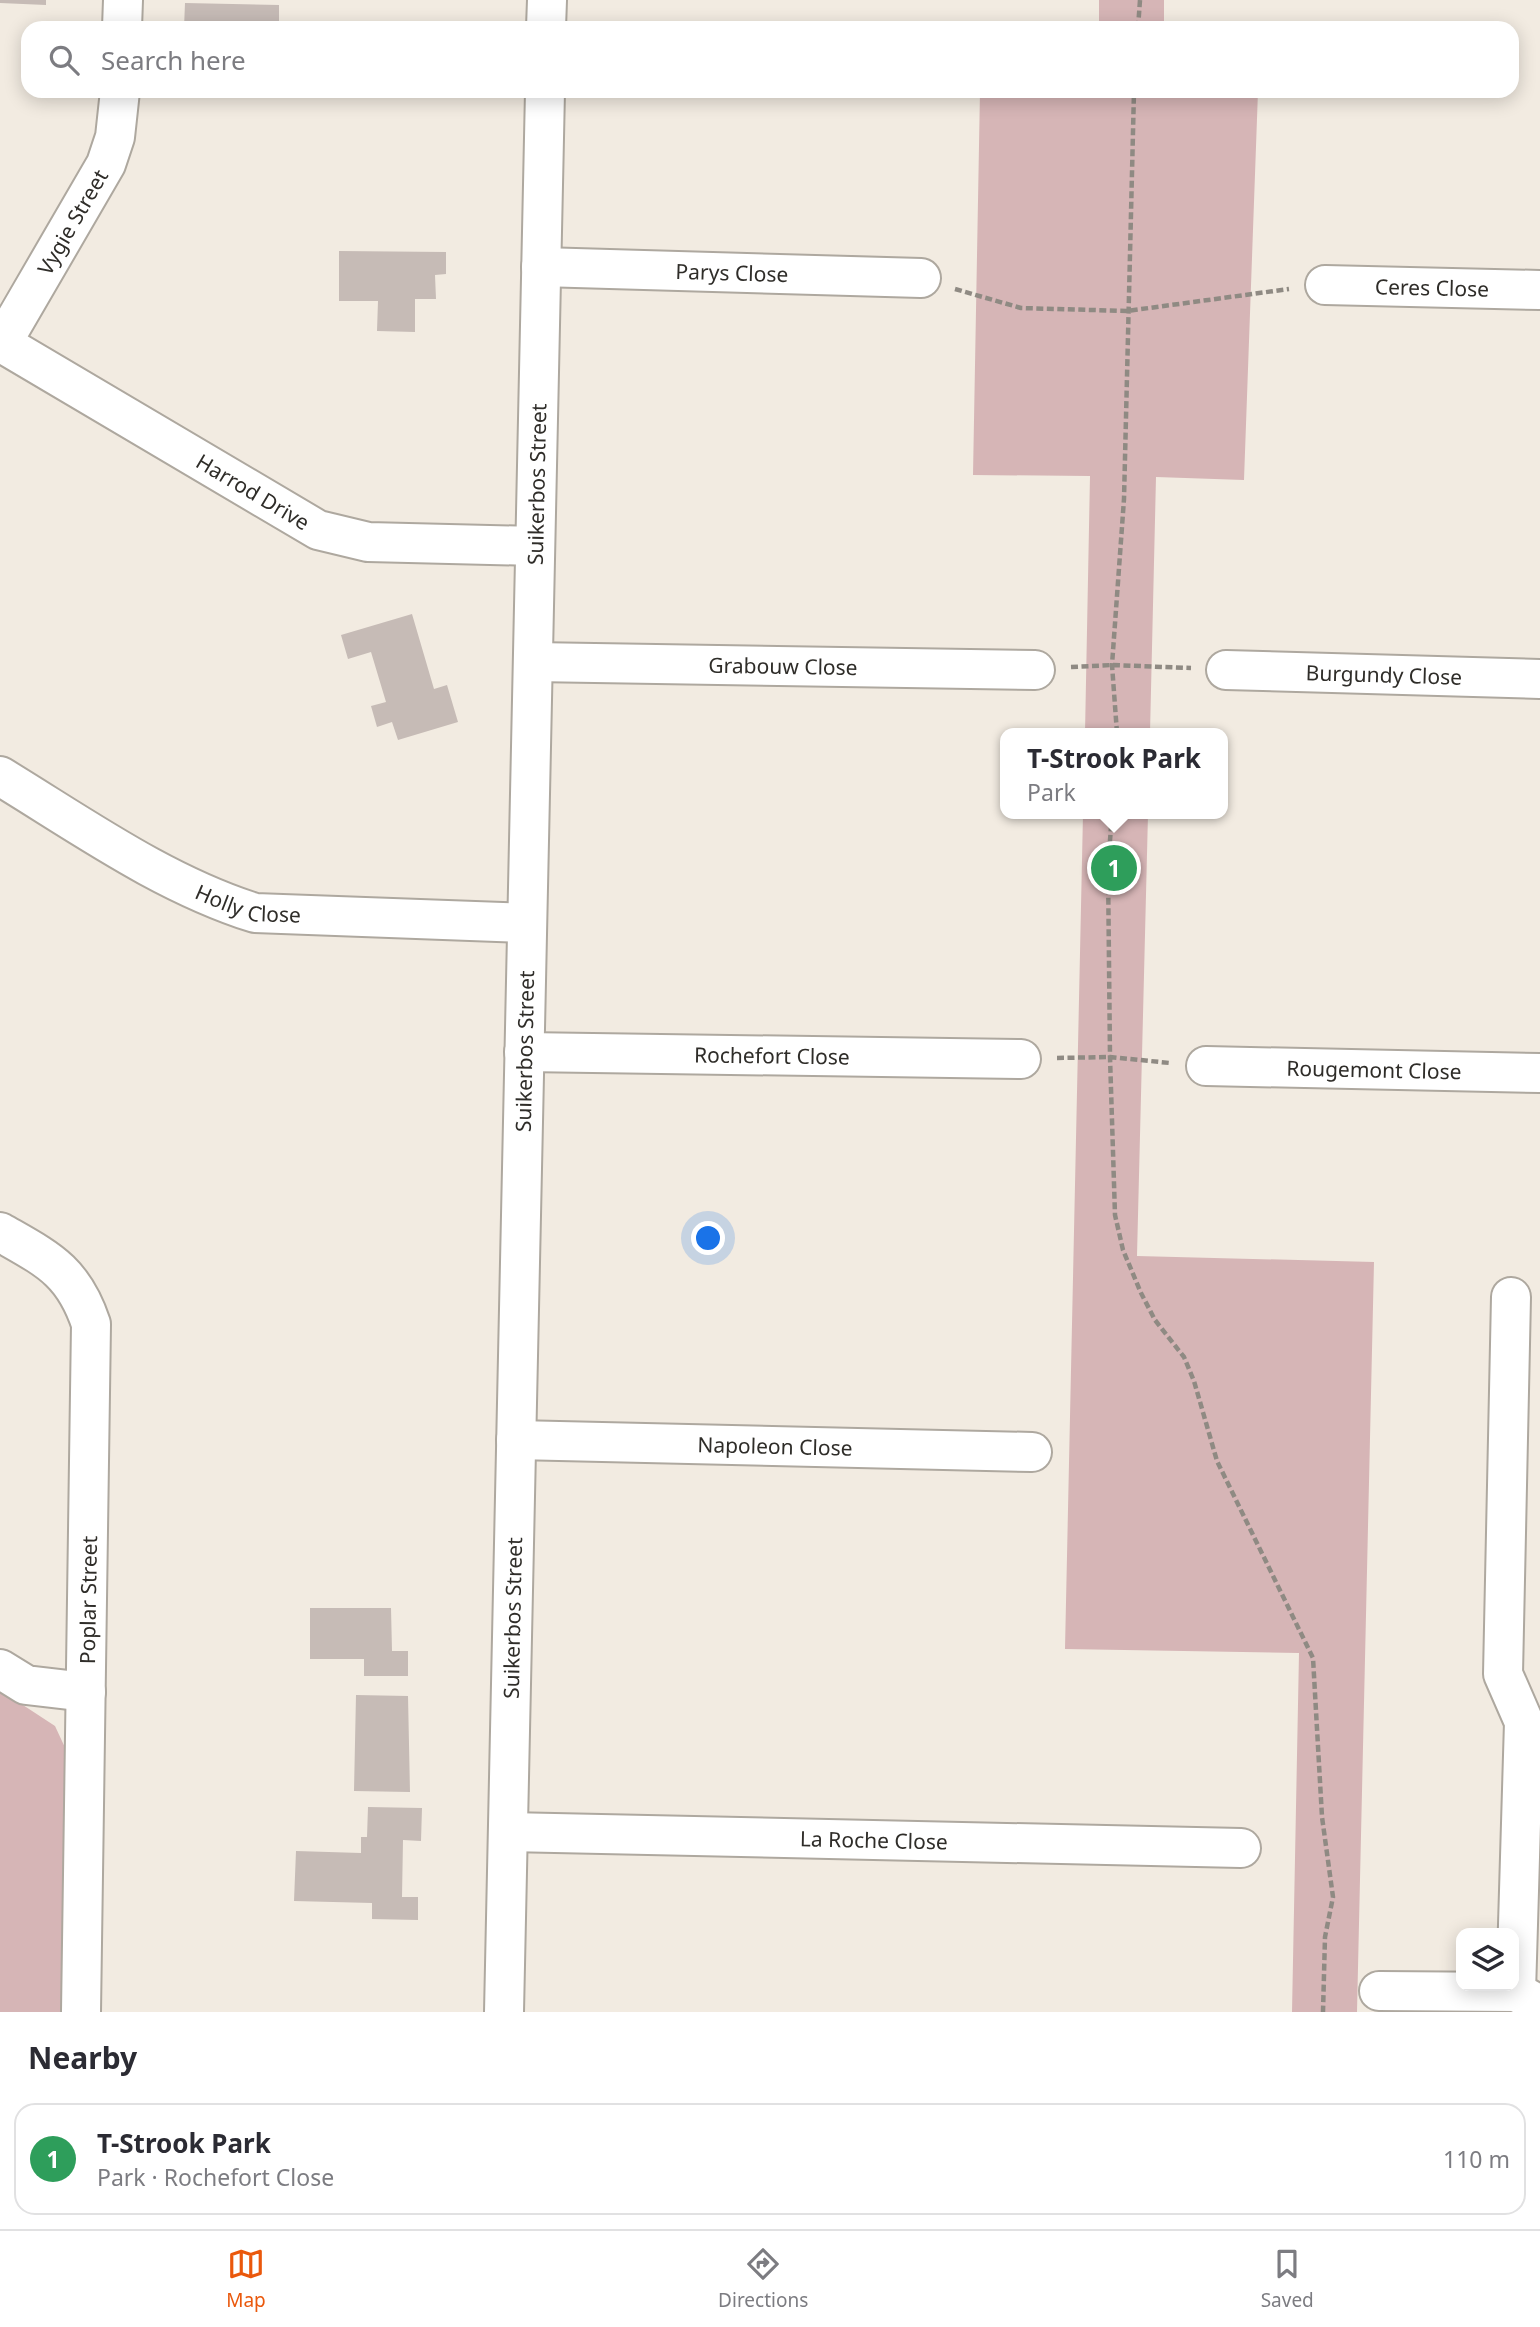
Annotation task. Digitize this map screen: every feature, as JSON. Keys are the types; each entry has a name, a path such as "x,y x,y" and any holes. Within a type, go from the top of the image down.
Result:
{"street":[{"path":"122,0 122,21"},
{"path":"546,21 547,0"},
{"name":"Vygie Street","path":"1,343 106,164 115,138 119,98"},
{"name":"Suikerbos Street","path":"504,2012 545,98"},
{"name":"Parys Close","path":"541,267 921,278"},
{"name":"Ceres Close","path":"1325,285 1540,290"},
{"name":"Harrod Drive","path":"1,343 317,530 368,542 535,546"},
{"name":"Grabouw Close","path":"533,662 1035,670"},
{"name":"Burgundy Close","path":"1226,670 1540,679"},
{"name":"Holly Close","path":"0,776 170,879 216,901 255,913 527,923"},
{"name":"Rochefort Close","path":"524,1052 1021,1059"},
{"name":"Rougemont Close","path":"1206,1066 1540,1073"},
{"name":"Poplar Street","path":"0,1232 59,1267 72,1281 91,1324 80,2012"},
{"path":"1379,1991 1528,1999 1532,1722 1503,1674 1511,1297"},
{"name":"Napoleon Close","path":"516,1440 1032,1452"},
{"path":"0,1669 26,1685 86,1692"},
{"name":"La Roche Close","path":"508,1832 1241,1849"}],"path":[{"path":"1138,21 1140,0"},
{"path":"1117,728 1112,664 1124,499 1134,98"},
{"path":"921,278 1021,308 1127,310 1325,285"},
{"path":"1035,670 1112,664 1226,670"},
{"path":"1111,819 1108,867 1110,1057 1115,1215 1123,1250 1155,1320 1184,1357 1198,1392 1217,1461 1313,1658 1322,1817 1333,1897 1325,1937 1322,2012"},
{"path":"1021,1059 1110,1057 1206,1066"}],"shaded area":[{"path":"1099,0 1164,0 1164,21 1099,21"},
{"path":"980,98 1258,98 1244,480 1156,477 1150,728 1085,728 1090,476 973,475"},
{"path":"1083,819 1148,819 1137,1256 1374,1262 1357,2012 1292,2012 1299,1653 1065,1649"},
{"path":"0,1690 55,1726 68,1754 62,2012 0,2012"}],"building":[{"path":"0,0 46,0 46,5 0,3"},
{"path":"185,3 279,5 279,21 184,21"},
{"path":"339,251 446,252 446,274 435,275 436,299 415,299 415,332 377,331 378,301 339,301"},
{"path":"412,614 434,689 447,685 458,722 398,740 392,722 377,727 371,706 386,702 371,652 348,659 341,635"},
{"path":"310,1608 391,1608 392,1651 408,1651 408,1676 364,1676 364,1659 310,1659"},
{"path":"356,1695 408,1696 410,1792 354,1791"},
{"path":"368,1807 422,1808 421,1841 403,1840 402,1897 418,1897 418,1920 372,1919 372,1903 294,1901 296,1851 361,1853 361,1837 367,1837"}],"place":[{"name":"T-Strook Park","path":"1114,868"}]}
